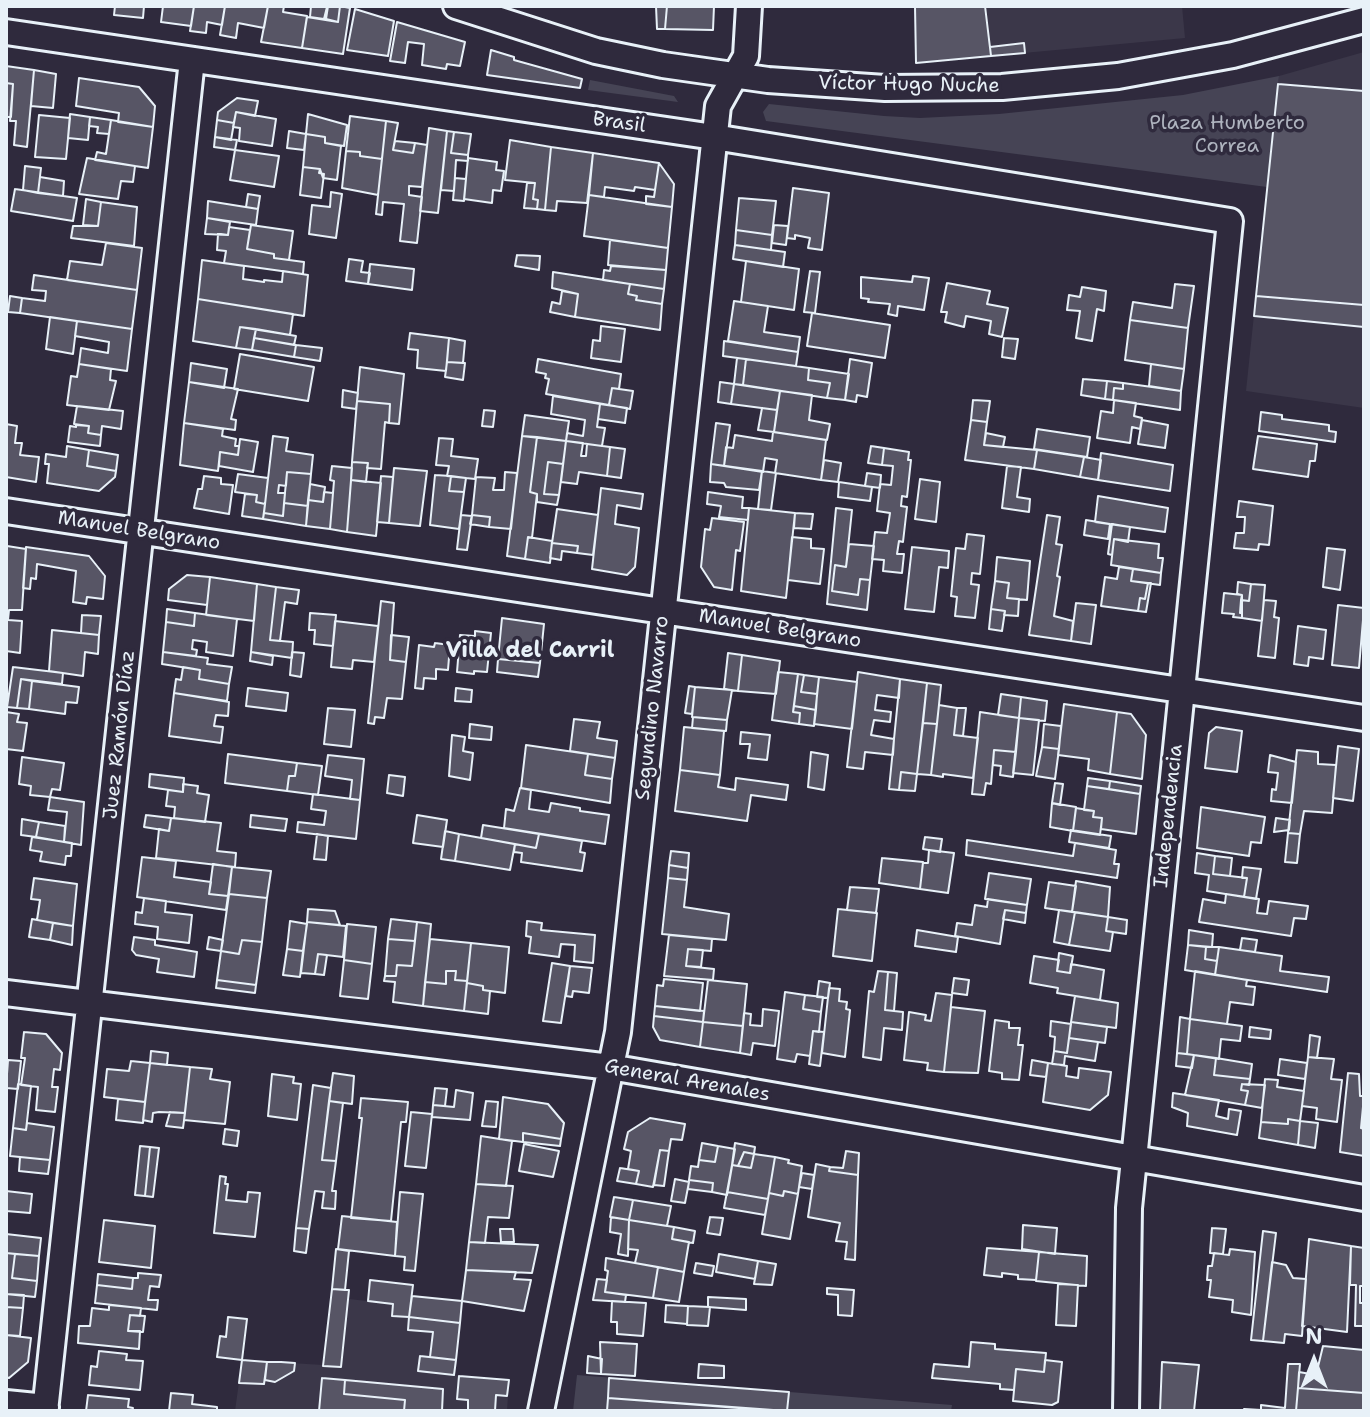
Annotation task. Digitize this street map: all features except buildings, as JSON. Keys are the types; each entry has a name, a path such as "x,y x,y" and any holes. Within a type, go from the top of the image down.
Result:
{"street":[{"name":"Víctor Hugo Nuche","path":"456,6 596,51 735,76 826,86 885,88 987,87 1118,76 1233,55 1364,20"},
{"name":"Segundino Navarro","path":"541,1411 618,1032 714,137 718,106 746,56 749,6"},
{"name":"Brasil","path":"6,32 714,137 1230,221"},
{"name":"Juez Ramón Díaz","path":"46,1409 192,60"},
{"name":"Independencia","path":"1126,1411 1129,1208 1230,221"},
{"name":"Manuel Belgrano","path":"6,511 1364,718"},
{"name":"General Arenales","path":"6,993 610,1067 1364,1198"},
{"path":"6,1403 46,1409"}],"shaded area":[{"path":"915,6 1182,6 1185,38 916,63"},
{"path":"1364,52 1364,408 1246,391 1279,76"},
{"path":"332,1289 349,1290 349,1299 393,1304 392,1316 460,1323 454,1375 509,1380 507,1411 235,1411 242,1360 323,1365"}],"green space":[{"name":"Plaza Humberto Correa","path":"1279,76 1267,187 766,121 763,112 769,104 920,118 999,114 1183,95"},
{"path":"590,80 674,96 678,102 588,90"},
{"path":"577,1375 952,1405 951,1411 573,1411"}],"district":[{"name":"Villa del Carril","path":"530,651"}]}
